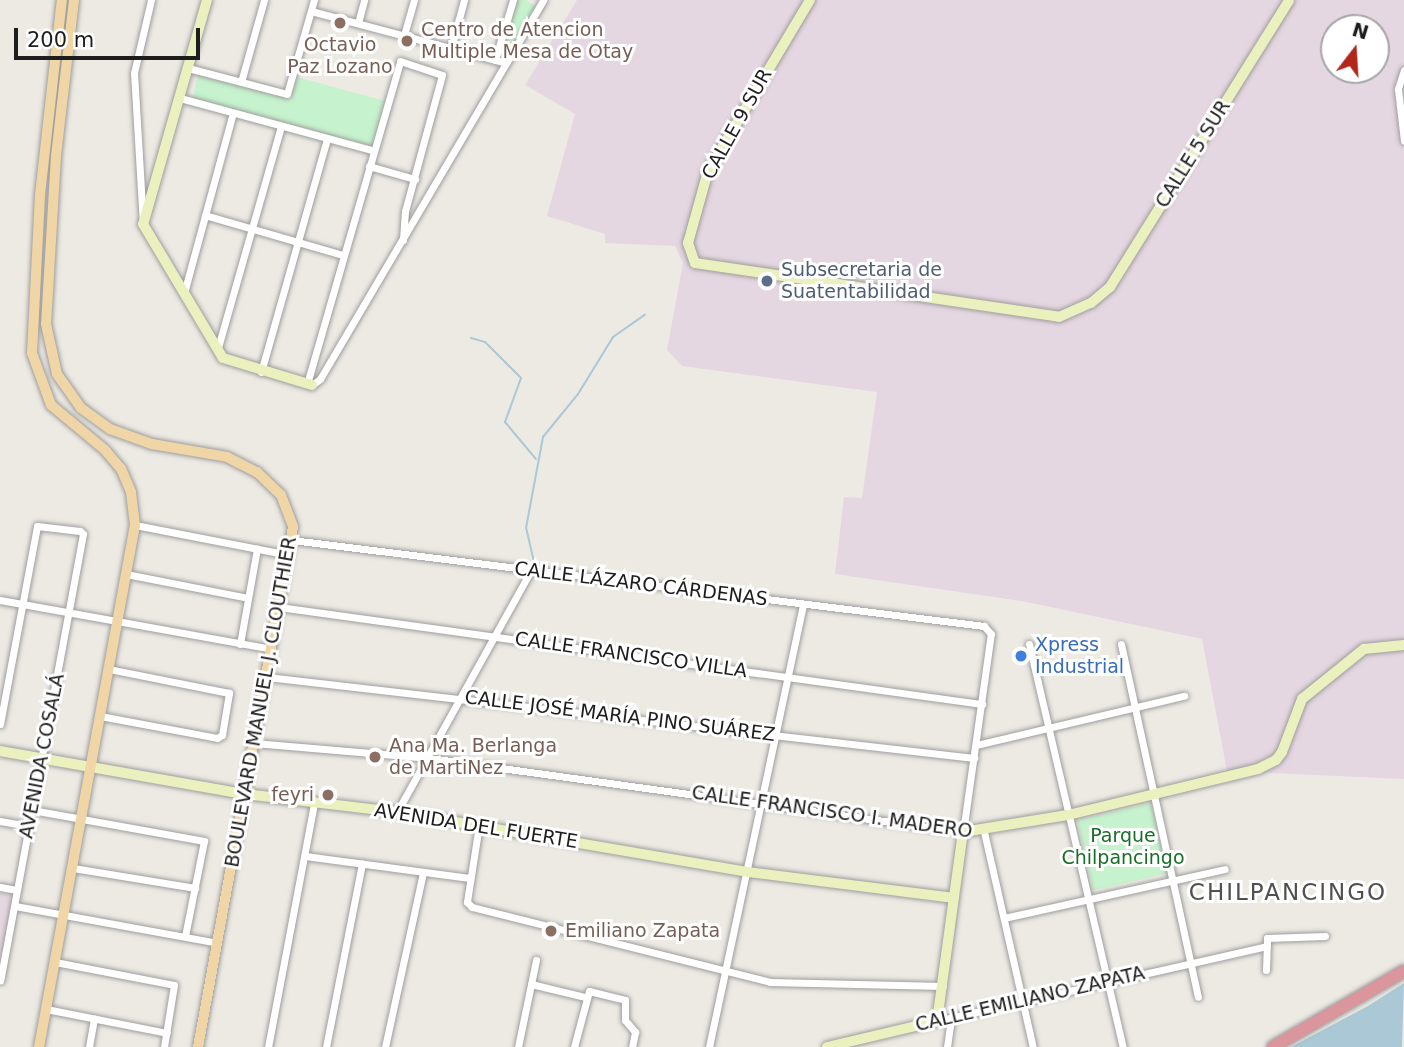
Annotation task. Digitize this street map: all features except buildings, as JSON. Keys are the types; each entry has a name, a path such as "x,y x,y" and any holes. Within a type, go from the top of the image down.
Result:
{"highway":[{"path":"1273,1047 1404,971"}],"main road":[{"path":"39,1047 135,525 131,492 121,469 105,450 51,405 32,353 40,195 62,0"},
{"name":"BOULEVARD MANUEL J. CLOUTHIER","path":"74,0 56,156 47,296 47,346 57,374 81,408 110,429 152,444 227,457 257,472 286,505 292,540 198,1047"}],"street":[{"path":"151,0 134,73 143,224 217,351 227,362 310,384 320,379 543,0"},
{"path":"143,224 207,0"},
{"path":"241,82 264,0"},
{"path":"188,68 287,94 314,0"},
{"path":"358,23 364,0"},
{"path":"404,35 414,0"},
{"path":"451,48 464,0"},
{"path":"495,60 513,0"},
{"name":"CALLE 9 SUR","path":"810,0 708,171 688,243 690,256 702,267 1059,317 1091,303"},
{"name":"CALLE 5 SUR","path":"1091,303 1110,287 1289,0"},
{"path":"311,10 506,63"},
{"path":"310,384 343,255 398,62 442,74 402,240"},
{"path":"1404,70 1398,89 1404,141"},
{"path":"180,98 373,150"},
{"path":"184,293 233,113"},
{"path":"217,351 281,126"},
{"path":"261,372 327,139"},
{"path":"369,166 415,179"},
{"path":"205,215 343,255"},
{"name":"AVENIDA COSALÁ","path":"0,981 82,532 38,524 22,604"},
{"path":"135,525 289,555"},
{"name":"CALLE LÁZARO CÁRDENAS","path":"292,540 989,629 982,704"},
{"path":"240,644 257,549"},
{"path":"397,812 531,570"},
{"path":"126,574 248,598"},
{"path":"0,600 272,649"},
{"path":"0,724 22,604"},
{"path":"709,1047 778,735 803,604"},
{"name":"CALLE FRANCISCO VILLA","path":"279,607 982,704"},
{"path":"1029,644 1123,1047"},
{"name":"CALLE FRANCISCO I. MADERO","path":"254,743 429,758 963,832 984,832 1156,794 1276,761 1303,699 1356,654 1385,644 1404,645"},
{"path":"1121,645 1133,707 1156,794 1198,997"},
{"path":"100,716 220,737 229,693 109,669"},
{"name":"CALLE JOSÉ MARÍA PINO SUÁREZ","path":"267,677 974,758"},
{"path":"976,745 1184,696"},
{"path":"937,1021 982,704"},
{"name":"AVENIDA DEL FUERTE","path":"0,751 245,794 397,812 479,825 748,872 953,898"},
{"path":"268,1047 314,804"},
{"path":"32,810 204,841 185,936"},
{"path":"0,821 29,826"},
{"path":"479,825 470,878 469,905 781,984 943,986"},
{"path":"984,832 1033,1047"},
{"path":"304,856 470,878"},
{"path":"326,1047 362,863"},
{"path":"72,868 195,888"},
{"path":"1004,918 1225,869"},
{"path":"385,1047 423,872"},
{"path":"0,887 18,890"},
{"path":"15,906 218,943"},
{"name":"CALLE EMILIANO ZAPATA","path":"827,1047 858,1044 937,1021 1267,946 1268,938 1325,936"},
{"path":"1266,970 1267,946"},
{"path":"518,1047 536,960"},
{"path":"55,962 174,985 164,1047"},
{"path":"531,984 585,997"},
{"path":"574,1047 585,997 589,991 625,1000 625,1020 635,1032 632,1047"},
{"path":"46,1009 167,1033"},
{"path":"89,1047 94,1018"},
{"path":"947,1047 951,1018"}],"shaded area":[{"path":"577,0 1404,0 1404,779 1227,771 1202,639 1022,601 835,574 844,497 862,498 877,392 682,366 667,350 683,263 675,246 605,243 605,234 547,216 575,114 525,85"},
{"path":"0,893 13,896 0,970"}],"green space":[{"path":"514,0 526,0 539,8 498,61"},
{"path":"199,71 287,96 293,76 385,101 372,150 192,101"},
{"name":"Parque Chilpancingo","path":"1151,803 1167,873 1093,890 1077,820"}],"water":[{"path":"1404,983 1402,1047 1291,1047 1368,1006"}],"waterway":[{"path":"534,562 526,528 543,437 578,394 613,337 645,315"},
{"path":"471,338 485,342 521,378 505,422 536,459"}],"place":[{"name":"Octavio Paz Lozano","path":"340,23"},
{"name":"Centro de Atencion Multiple Mesa de Otay","path":"407,41"},
{"name":"Subsecretaria de Suatentabilidad","path":"767,281"},
{"name":"Xpress Industrial","path":"1021,656"},
{"name":"Ana Ma. Berlanga de MartiNez","path":"375,757"},
{"name":"feyri","path":"328,795"},
{"name":"Emiliano Zapata","path":"551,931"}],"district":[{"name":"CHILPANCINGO","path":"1288,892"}]}
